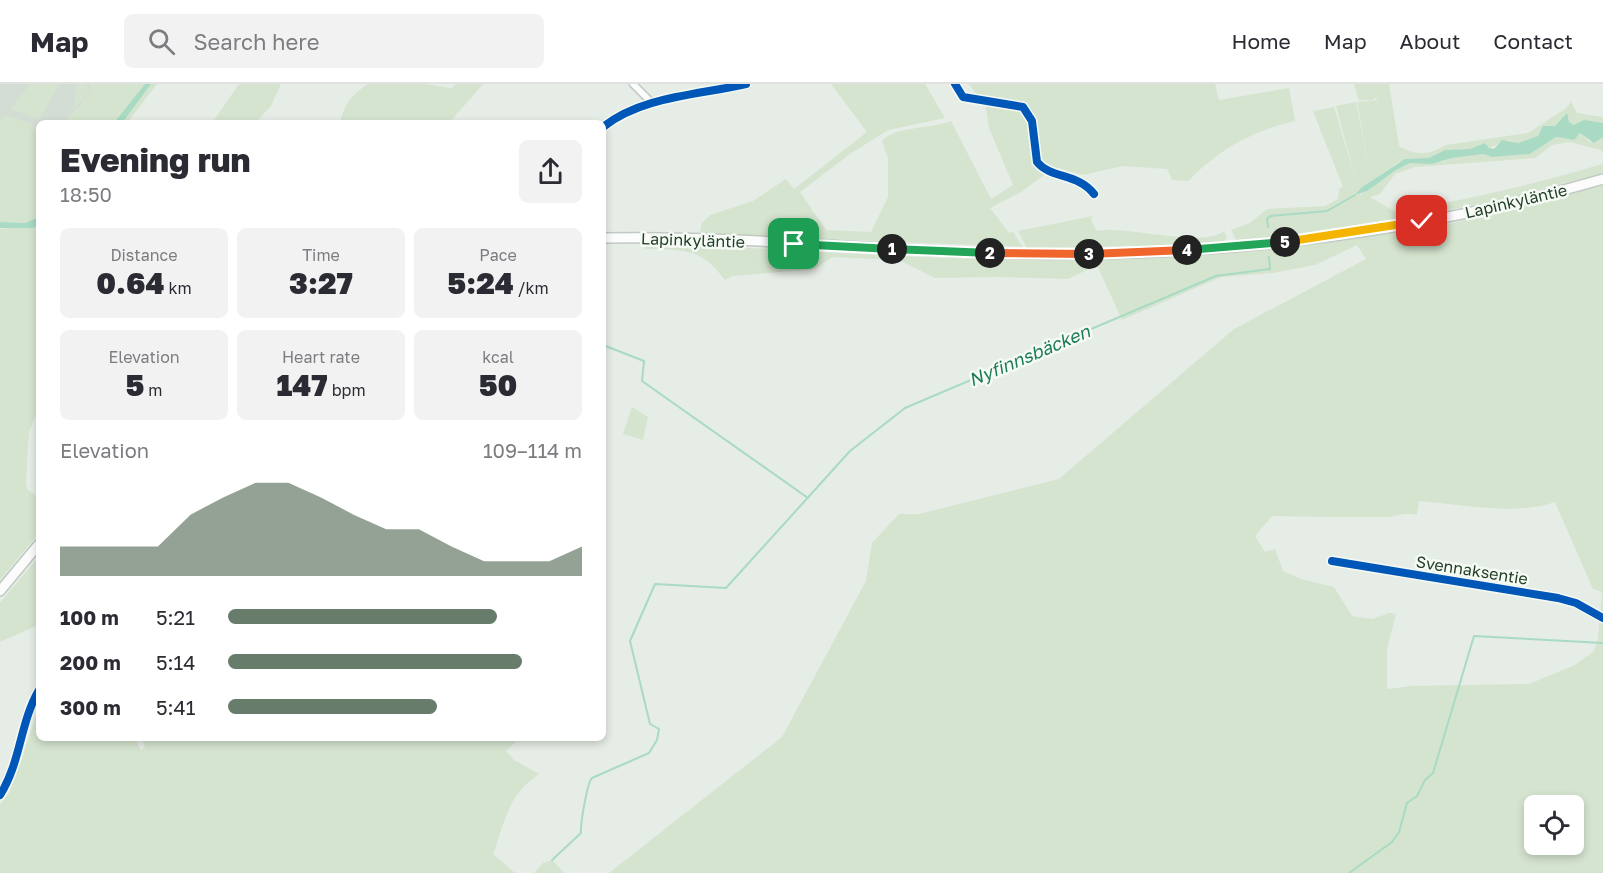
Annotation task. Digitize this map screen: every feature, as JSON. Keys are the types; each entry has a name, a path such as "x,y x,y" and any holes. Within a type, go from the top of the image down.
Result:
{"main road":[{"name":"Lapinkyläntie","path":"606,238 693,239 1029,254 1210,249 1315,238 1422,221 1542,196 1603,179"},
{"path":"0,591 36,548"}],"street":[{"path":"633,84 652,103"},
{"path":"606,125 626,113 652,103 746,84"},
{"path":"955,84 963,97 1023,107 1032,121 1035,158 1041,166 1087,185 1094,194"},
{"name":"Svennaksentie","path":"1332,561 1558,598 1576,603 1603,618"},
{"path":"0,795 9,778 36,696"}],"shaded area":[{"path":"0,84 89,84 93,91 67,120 36,120 36,151 0,148"},
{"path":"30,84 60,84 39,119 11,109"},
{"path":"77,84 85,84 90,91 74,109"},
{"path":"89,84 157,84 129,120 67,120 93,91"},
{"path":"145,84 151,84 124,120 116,120"},
{"path":"239,84 281,84 271,106 258,120 214,120"},
{"path":"368,84 425,84 451,88 456,84 483,84 452,120 341,120 349,100"},
{"path":"831,84 925,84 945,118 888,130 850,154 800,192 826,230 871,232 888,197 888,158 882,141 904,130 951,121 991,199 1013,185 989,128 986,108 969,84 1215,84 1219,100 1289,88 1295,121 1264,130 1237,143 1212,160 1188,181 1172,180 1167,169 1123,166 1083,175 1055,167 1021,192 990,208 1009,233 1013,232 1023,247 705,234 700,231 702,223 710,215 753,201 786,179 794,189 867,132"},
{"path":"1354,84 1389,84 1399,146 1417,153 1434,151 1446,145 1528,133 1565,109 1571,102 1577,113 1603,117 1603,123 1574,125 1565,115 1555,126 1545,128 1538,136 1518,143 1508,140 1489,148 1485,143 1470,149 1445,150 1429,159 1399,162 1362,187 1360,195 1410,163 1441,162 1452,158 1483,154 1492,157 1530,154 1556,137 1570,140 1581,133 1590,142 1603,137 1603,154 1601,150 1569,142 1552,145 1535,158 1415,167 1395,174 1380,194 1370,197 1394,211 1525,185 1602,164 1603,161 1603,173 1504,199 1407,218 1297,235 1236,240 1231,230 1250,223 1267,209 1325,206 1338,199 1339,189 1343,187 1313,111 1334,107 1356,181 1336,106 1356,102 1370,174 1357,102 1377,100 1376,97 1373,100 1359,100"},
{"path":"1567,113 1569,122 1574,125 1584,120 1603,123 1603,137 1594,143 1580,133 1574,140 1556,137 1530,154 1492,157 1483,154 1452,158 1432,164 1410,163 1367,191 1355,195 1362,187 1405,159 1429,158 1445,150 1470,149 1485,143 1489,148 1494,149 1502,140 1518,143 1538,136 1543,126 1555,126"},
{"path":"5,115 36,126 36,218 25,223 0,222 0,121"},
{"path":"1603,183 1603,873 609,873 782,737 866,581 872,543 899,514 919,514 1059,479 1234,329 1366,259 1357,245 1315,265 1273,273 1221,277 1122,320 1097,265 1068,279 935,278 899,260 832,257 815,269 732,276 725,280 708,261 699,256 690,252 645,249 646,243 907,256 1064,260 1149,258 1234,252 1318,243 1403,230 1405,236","holes":["1419,501 1506,509 1540,506 1555,502 1593,589 1602,592 1598,639 1594,651 1575,665 1529,684 1412,686 1387,689 1387,649 1396,614 1389,613 1372,619 1352,616 1334,587 1301,579 1283,571 1275,549 1265,552 1255,536 1272,516 1417,515"]},
{"path":"1093,216 1091,219 1096,231 1127,231 1199,238 1214,236 1224,231 1227,238 1223,242 1198,245 1027,248 1018,231"},
{"path":"36,218 36,226 33,228 0,228 0,222 25,223"},
{"path":"36,225 36,415 29,431 26,484 28,490 36,496 36,537 0,580 0,229"},
{"path":"632,407 648,417 643,440 623,434"},
{"path":"36,560 36,626 0,642 0,603"},
{"path":"36,714 36,741 136,741 141,751 145,746 142,741 517,741 506,751 514,760 539,774 520,791 514,800 493,854 515,873 0,873 0,805 9,793"},
{"path":"552,860 564,873 534,873 543,863"}],"waterway":[{"name":"Nyfinnsbäcken","path":"1268,227 1267,219 1270,216 1327,211 1355,195"},
{"name":"Nyfinnsbäcken","path":"552,860 581,833 584,805 592,778 649,753 657,740 659,729 650,724 630,641 655,584 726,588 850,451 905,408 1216,276 1270,269 1269,257"},
{"name":"Nyfinnsbäcken","path":"606,346 644,361 642,381 808,498"},
{"path":"1349,873 1392,842 1399,832 1407,803 1417,796 1425,780 1433,773 1474,636 1603,643"}],"cycle path":[{"path":"606,125 635,109 653,103 746,84"},
{"path":"955,84 963,97 1023,107 1032,121 1037,162 1050,171 1088,187 1094,194"},
{"path":"1332,561 1558,598 1576,603 1603,618"},
{"path":"0,795 12,769 36,696"}],"route":[{"path":"794,244 1029,254 1188,250 1315,238 1422,221"}]}
